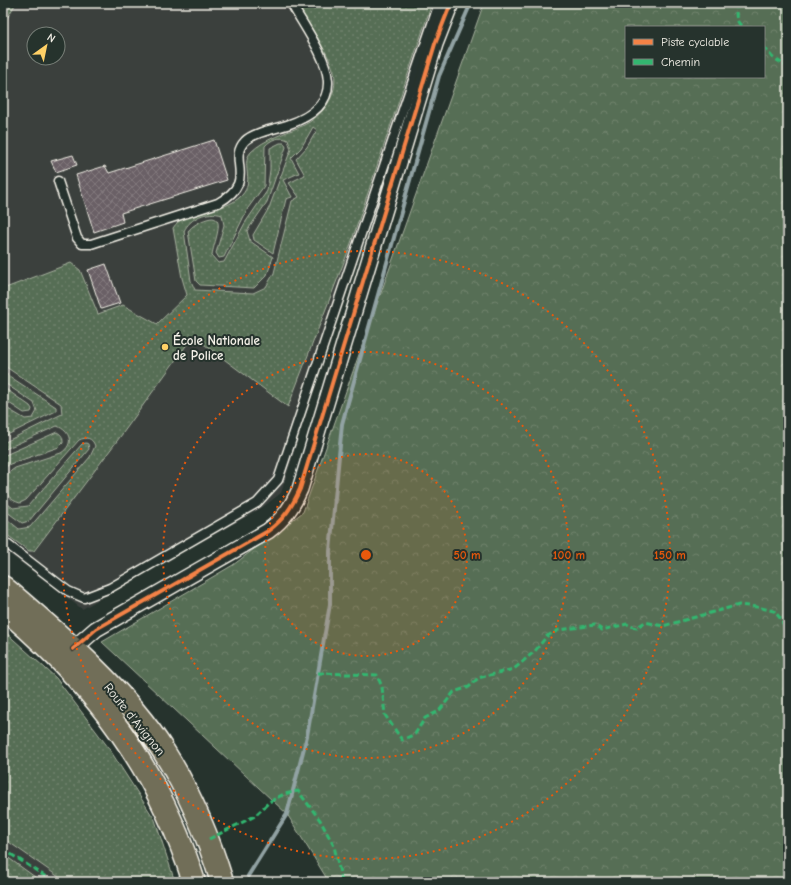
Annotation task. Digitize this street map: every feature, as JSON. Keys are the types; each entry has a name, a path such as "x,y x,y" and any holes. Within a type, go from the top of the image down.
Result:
{"main road":[{"name":"Route d'Avignon","path":"3,588 73,648 128,706 164,751 197,812 209,839 222,882"},
{"name":"Route d'Avignon","path":"3,607 64,663 85,685 112,719 134,751 156,790 178,839 194,882"}],"street":[{"path":"73,648 96,629 268,531 281,522 292,506 300,489 434,44 451,3"}],"lane":[{"path":"58,181 77,238 82,244 91,244 218,203 230,196 240,183 241,175 239,157 244,141 252,136 302,120 316,110 329,86 328,73 291,3"},
{"path":"3,541 68,591 84,598 110,588 257,503 269,492 278,480 439,3"}],"shaded area":[{"name":"École Nationale de Police","path":"3,3 441,3 374,201 281,493 263,507 82,609 3,549"},
{"path":"3,831 77,882 3,882"}],"green space":[{"path":"3,3 16,3 3,25"},
{"path":"296,3 432,3 349,249 288,407 193,336 123,433 34,551 29,551 3,532 3,516 19,529 30,527 90,457 95,446 88,438 79,440 26,500 20,503 16,502 7,493 3,483 7,474 15,468 61,453 68,446 69,438 65,431 57,426 3,450 3,443 62,414 61,404 3,365 3,289 71,263 80,270 98,314 123,305 157,324 187,295 182,278 173,228 185,217 226,205 241,196 248,183 247,163 251,152 262,143 302,126 316,117 327,104 334,89 334,72 331,64 323,47","holes":["313,127 317,130 307,147 296,159 305,175 289,183 299,197 292,201 274,273 266,287 253,293 195,290 191,281 184,231 190,222 205,214 222,215 224,225 216,253 219,258 224,257 248,208 264,186 265,146 276,139 282,138 288,140 291,149 269,208 253,235 254,240 273,253 286,199 292,197 283,180 299,173 291,158 301,148"]},
{"path":"484,3 788,3 788,882 329,882 287,814 102,642 233,565 303,512"},
{"path":"280,143 284,143 286,147 267,202 247,231 250,241 273,257 267,275 254,288 200,285 196,281 188,231 204,220 214,218 217,220 218,231 212,256 218,263 224,262 245,223 267,191 270,170 270,148"},
{"path":"3,372 56,407 56,411 3,437 3,406 25,419 33,418 37,411 34,403 3,382"},
{"path":"3,387 30,406 32,409 31,412 24,413 3,399"},
{"path":"57,432 63,439 63,443 59,447 10,464 3,469 3,456"},
{"path":"82,444 88,444 89,449 29,521 22,523 3,509 3,500 13,508 28,506"},
{"path":"3,630 56,678 108,747 155,820 175,882 66,882 3,838"},
{"path":"3,854 42,882 3,882"}],"building":[{"path":"214,140 227,180 121,213 123,222 94,232 76,175 105,166 109,173"},
{"path":"73,155 77,165 56,172 51,161"},
{"path":"106,264 120,303 101,309 88,270"}],"waterway":[{"path":"248,876 287,814 307,736 330,604 330,551 342,424 439,76 471,3"}],"marked path":[{"path":"737,3 737,19 742,26"},
{"path":"765,48 772,57 788,67"},
{"path":"318,673 377,675 382,687 385,715 402,740 415,734 425,718 439,711 454,692 469,687 478,678 514,669 535,651 547,636 559,630 595,625 602,630 627,624 636,628 645,622 663,626 739,605 774,611 788,632"},
{"path":"209,839 255,816 269,802 284,794 298,791 320,820 334,846 342,882"},
{"path":"3,849 54,882"}],"cycle path":[{"path":"73,649 96,629 268,531 283,517 294,501 300,489 435,44 451,3"}],"place":[{"name":"École Nationale de Police","path":"165,347"}]}
